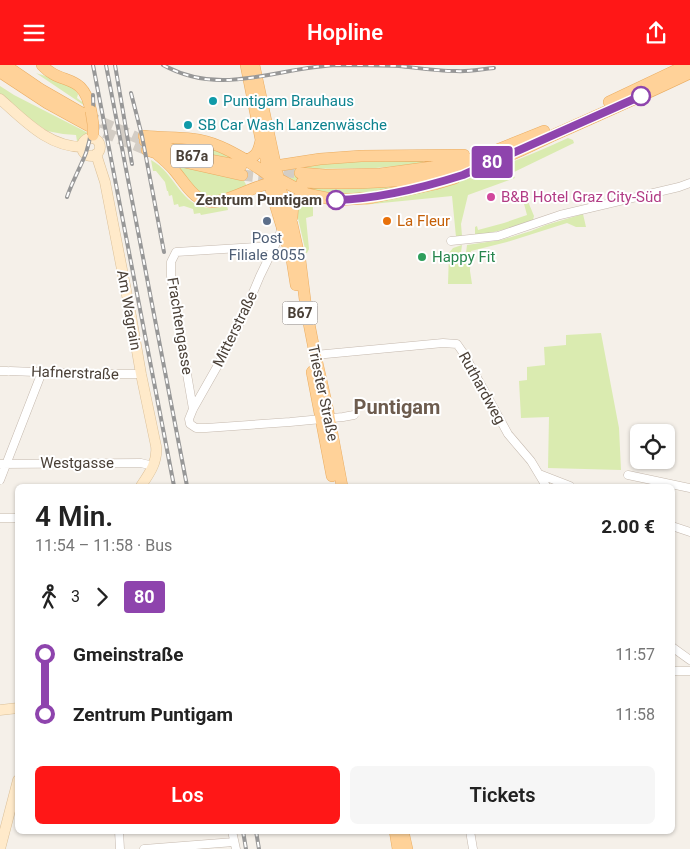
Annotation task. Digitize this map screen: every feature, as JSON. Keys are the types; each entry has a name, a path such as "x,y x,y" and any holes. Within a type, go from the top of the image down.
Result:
{"main road":[{"path":"5,65 90,125"},
{"path":"42,65 49,71 79,86 87,97 90,125"},
{"name":"Triester Straße","path":"246,65 261,140 272,173 281,191 300,313 341,484"},
{"name":"Triester Straße","path":"254,65 272,173 272,193 287,225 300,260 334,484"},
{"path":"148,145 191,139 207,141 223,147 243,167 272,173 307,194 336,200 370,197 435,184 463,175 493,157 687,65"},
{"path":"0,72 47,103 90,125"},
{"path":"301,178 327,179 432,167 493,157 591,119 690,73"},
{"path":"243,167 257,154 261,140"},
{"path":"148,145 174,170 196,197 213,202 224,200 255,187 272,173 312,160 360,156 457,155 493,157"},
{"name":"B67a","path":"148,145 200,166 243,167"},
{"name":"B67a","path":"148,145 243,167"},
{"path":"287,225 293,203 301,195 307,194"},
{"path":"396,834 398,849"},
{"path":"404,834 407,849"}],"street":[{"path":"0,99 47,138 82,147"},
{"path":"82,147 90,125"},
{"name":"Am Wagrain","path":"90,125 100,144 99,151 96,154 106,182 156,446 153,466"},
{"path":"82,147 87,155 96,154"},
{"path":"452,241 498,236 560,215 690,183"},
{"name":"Mitterstraße","path":"193,409 231,342 274,246 287,225"},
{"name":"Frachtengasse","path":"193,409 171,276 171,262 176,252 274,246"},
{"name":"Ruthardweg","path":"315,355 444,343 457,344 508,433 539,473 545,484"},
{"name":"Hafnerstraße","path":"6,371 141,374"},
{"path":"0,480 3,464 42,372"},
{"path":"193,409 189,419 190,424 196,428 325,419 354,415"},
{"name":"Westgasse","path":"3,464 141,463 153,466"},
{"path":"142,484 153,466"},
{"name":"Ruthardweg","path":"539,473 565,484"},
{"path":"628,475 671,484"},
{"path":"675,485 690,488"},
{"path":"0,518 15,518"},
{"path":"675,527 690,532"},
{"path":"675,649 690,660"},
{"path":"675,671 690,671"},
{"path":"0,710 15,708"},
{"path":"1,844 15,791"},
{"path":"119,834 120,849"},
{"path":"470,834 473,849"},
{"path":"144,849 235,845"}],"green space":[{"path":"36,73 70,86 78,94 77,98 85,106"},
{"path":"0,86 88,133 86,137 83,140 77,141 76,135 47,131 0,94"},
{"path":"568,138 573,140 574,143 512,173 515,178 468,195 461,224 462,236 456,237 452,196 362,205 442,187 511,162"},
{"path":"164,141 191,142 215,148 236,161"},
{"path":"151,160 167,173 192,202 211,208 227,206 228,210 201,215 200,213 194,214 193,209 184,206 179,207 178,204 174,205 172,195 169,196 165,182 156,171 153,171"},
{"path":"423,160 424,163 376,168 299,169 307,187 425,181 395,190 348,196 317,193 291,182 286,169 343,161"},
{"path":"176,165 244,181 247,186 213,198 199,194"},
{"path":"527,199 534,216 533,220 502,230 475,235 475,227 477,226 478,230 527,215 523,200"},
{"path":"303,202 313,205 313,216 306,218 309,249 307,253 297,214 298,206"},
{"path":"583,214 586,227 576,227 567,223 471,251 470,271 472,284 448,284 449,253 453,248 462,245 460,260 465,261 467,245 501,240"},
{"path":"601,333 619,428 621,470 548,468 549,417 521,418 519,381 527,380 527,367 545,365 544,347 566,345 566,335"}],"tunnel":[{"path":"87,116 145,141"},
{"path":"89,126 147,150"},
{"path":"267,170 300,173"},
{"path":"242,175 278,179"}],"railway":[{"path":"93,65 174,484"},
{"path":"106,65 187,484"},
{"path":"115,65 132,164"},
{"path":"163,65 185,75 228,80 338,65 399,66 461,71 494,68"},
{"path":"131,93 142,136 164,252"},
{"path":"67,197 88,146 92,124 93,95"},
{"path":"244,834 246,849"},
{"path":"256,834 259,849"}],"bus line":[{"name":"80","path":"336,200 370,197 407,190 463,175 641,96"}],"place":[{"name":"Puntigam Brauhaus","path":"213,101"},
{"name":"SB Car Wash Lanzenwäsche","path":"188,125"},
{"name":"B&B Hotel Graz City-Süd","path":"491,197"},
{"name":"Zentrum Puntigam","path":"336,200"},
{"name":"Post Filiale 8055","path":"267,221"},
{"name":"La Fleur","path":"387,221"},
{"name":"Happy Fit","path":"422,257"}],"district":[{"name":"Puntigam","path":"397,407"}]}
